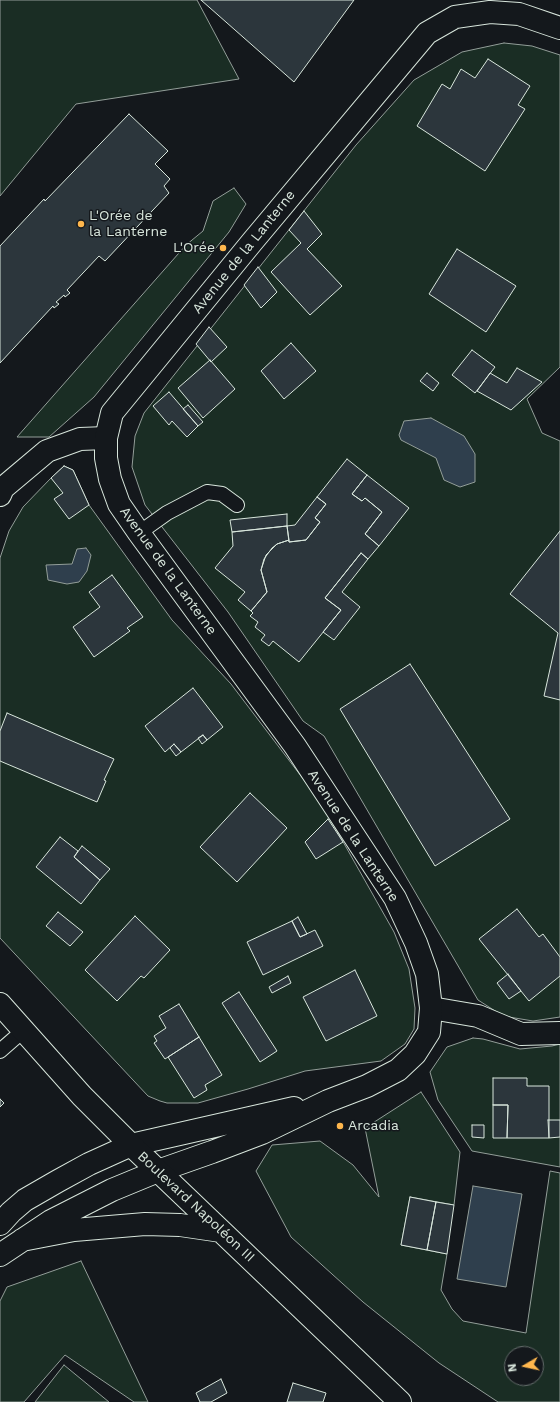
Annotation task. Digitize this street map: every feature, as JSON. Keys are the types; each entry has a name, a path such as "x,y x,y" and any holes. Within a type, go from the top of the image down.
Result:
{"street":[{"name":"Avenue de la Lanterne","path":"0,1255 51,1221 106,1194 158,1171 262,1133 328,1100 367,1086 398,1070 415,1054 429,1032 431,1008 427,974 416,943 395,898 295,746 139,533 120,504 110,479 106,458 106,438 112,413 252,242 428,33 458,8 519,14 560,28"},
{"path":"1,490 47,451 80,439 106,438"},
{"name":"Boulevard Napoléon III","path":"0,1004 82,1096 131,1145 400,1402"},
{"path":"431,1008 478,1016 521,1034 560,1033"},
{"name":"Avenue de la Lanterne","path":"0,1224 11,1212 26,1200 89,1164 131,1145 328,1100"},
{"path":"22,1240 74,1230 145,1224 180,1225 221,1231"}],"lane":[{"path":"139,533 167,513 207,492 222,494 237,505"},
{"path":"0,1051 24,1030"}],"green space":[{"path":"0,0 197,0 239,79 76,104 0,196"},
{"path":"504,43 532,46 560,55 560,367 527,399 542,433 560,441 560,1017 533,1021 503,1016 478,1000 324,736 303,721 228,612 145,505 132,467 135,436 144,413 356,145 414,80 462,52"},
{"path":"234,188 246,204 229,232 94,397 49,437 17,437 186,245 203,231 213,201"},
{"path":"64,466 73,470 89,505 172,620 231,684 320,801 394,932 409,969 415,1008 414,1029 405,1044 381,1061 305,1071 198,1103 167,1103 160,1101 148,1096 0,938 0,558 9,531 23,507"},
{"path":"473,1038 483,1039 520,1049 560,1044 560,1167 472,1151 438,1100 430,1072 447,1047"},
{"path":"421,1092 460,1152 454,1205 410,1197 401,1245 447,1254 441,1290 452,1309 463,1321 526,1333 550,1171 560,1173 560,1402 498,1402 439,1363 363,1302 291,1237 256,1171 272,1145 320,1141 353,1165 379,1197 365,1128"},
{"path":"81,1261 148,1402 134,1402 65,1355 24,1402 0,1402 0,1301 7,1287"},
{"path":"64,1365 109,1402 35,1402"}],"water":[{"path":"431,418 464,436 475,454 475,482 460,487 444,480 436,458 401,440 399,435 404,421"},
{"path":"86,548 91,555 87,571 79,582 67,584 48,580 46,565 72,564 77,549"},
{"path":"473,1186 522,1194 506,1287 457,1279"}],"building":[{"path":"201,0 354,0 294,82"},
{"path":"488,59 530,86 518,105 525,109 485,171 417,126 442,84 450,89 461,69 475,78"},
{"name":"L'Orée de la Lanterne","path":"129,114 168,151 155,164 170,179 164,186 169,193 105,261 99,256 67,290 70,293 65,297 64,295 56,302 59,304 54,308 53,306 0,363 0,246 44,199 45,201"},
{"path":"304,211 322,234 307,249 342,286 310,315 271,272 301,243 289,230"},
{"path":"457,249 516,286 486,332 429,294"},
{"path":"258,267 277,292 261,308 244,285"},
{"path":"209,327 227,347 211,362 196,344"},
{"path":"291,343 316,371 284,399 261,371"},
{"path":"472,350 495,367 475,393 452,375"},
{"path":"210,360 235,389 203,418 178,388"},
{"path":"517,368 542,382 511,410 477,391 490,373 507,383"},
{"path":"427,373 439,383 433,391 420,381"},
{"path":"169,392 198,426 187,437 172,421 169,425 153,406"},
{"path":"188,405 203,422 198,426 183,409"},
{"path":"347,459 367,475 352,494 362,501 365,498 382,512 365,534 379,546 368,559 361,553 325,598 341,610 299,662 273,641 269,646 261,640 265,635 255,627 258,622 250,616 253,613 251,611 267,592 261,570 266,555 277,544 289,540 289,542 306,540 320,522 315,518 326,504 317,497"},
{"path":"64,466 73,470 89,505 69,519 54,499 63,493 51,478"},
{"path":"367,475 409,508 379,546 365,534 382,512 365,498 362,501 352,494"},
{"path":"317,497 326,504 315,518 320,522 306,540 289,542 287,526 295,525"},
{"path":"287,514 287,526 232,532 230,520"},
{"path":"287,526 289,540 277,544 264,559 261,570 267,592 251,611 238,600 245,592 215,568 233,546 232,532"},
{"path":"560,531 560,700 544,696 558,633 510,594"},
{"path":"361,553 368,559 342,592 360,607 334,640 323,632 341,610 325,598"},
{"path":"112,575 143,617 127,628 130,631 94,657 73,627 100,607 89,592"},
{"path":"410,664 510,819 435,866 340,709"},
{"path":"193,688 223,727 207,740 203,735 181,752 174,744 165,752 145,726"},
{"path":"7,713 114,759 104,780 106,781 97,802 0,761 0,731"},
{"path":"203,735 207,740 202,744 198,738"},
{"path":"174,744 181,752 176,756 170,748"},
{"path":"250,793 287,828 237,882 200,847"},
{"path":"328,819 343,842 316,859 305,842"},
{"path":"60,837 78,851 74,857 100,880 81,904 36,867"},
{"path":"82,846 110,869 100,880 74,857"},
{"path":"517,909 539,937 543,934 560,957 560,976 529,1001 479,939"},
{"path":"58,912 83,932 70,946 46,926"},
{"path":"135,916 170,950 144,978 141,976 117,1001 85,970"},
{"path":"298,917 307,934 300,937 292,921"},
{"path":"292,921 300,937 315,930 323,946 263,975 247,942"},
{"path":"355,970 377,1016 326,1041 303,997"},
{"path":"508,974 521,991 509,999 497,983"},
{"path":"288,976 291,983 272,993 269,987"},
{"path":"239,992 277,1051 260,1062 222,1003"},
{"path":"179,1004 199,1037 165,1059 154,1043 157,1041 154,1036 166,1028 159,1016"},
{"path":"199,1037 222,1075 205,1085 207,1090 194,1098 168,1057"},
{"path":"493,1078 527,1078 527,1086 549,1086 549,1138 507,1138 508,1105 493,1105"},
{"path":"0,1099 4,1103 0,1107"},
{"path":"493,1105 508,1105 507,1138 493,1138"},
{"path":"548,1120 560,1120 560,1137 549,1138"},
{"path":"472,1125 484,1125 484,1138 472,1137"},
{"path":"410,1197 436,1202 427,1250 401,1245"},
{"path":"436,1202 454,1205 447,1254 427,1250"},
{"path":"221,1379 227,1393 211,1402 200,1402 196,1393"},
{"path":"293,1383 326,1393 323,1402 287,1402"}],"place":[{"name":"L'Orée de la Lanterne","path":"81,224"},
{"name":"L'Orée","path":"223,248"},
{"name":"Arcadia","path":"340,1126"}]}
